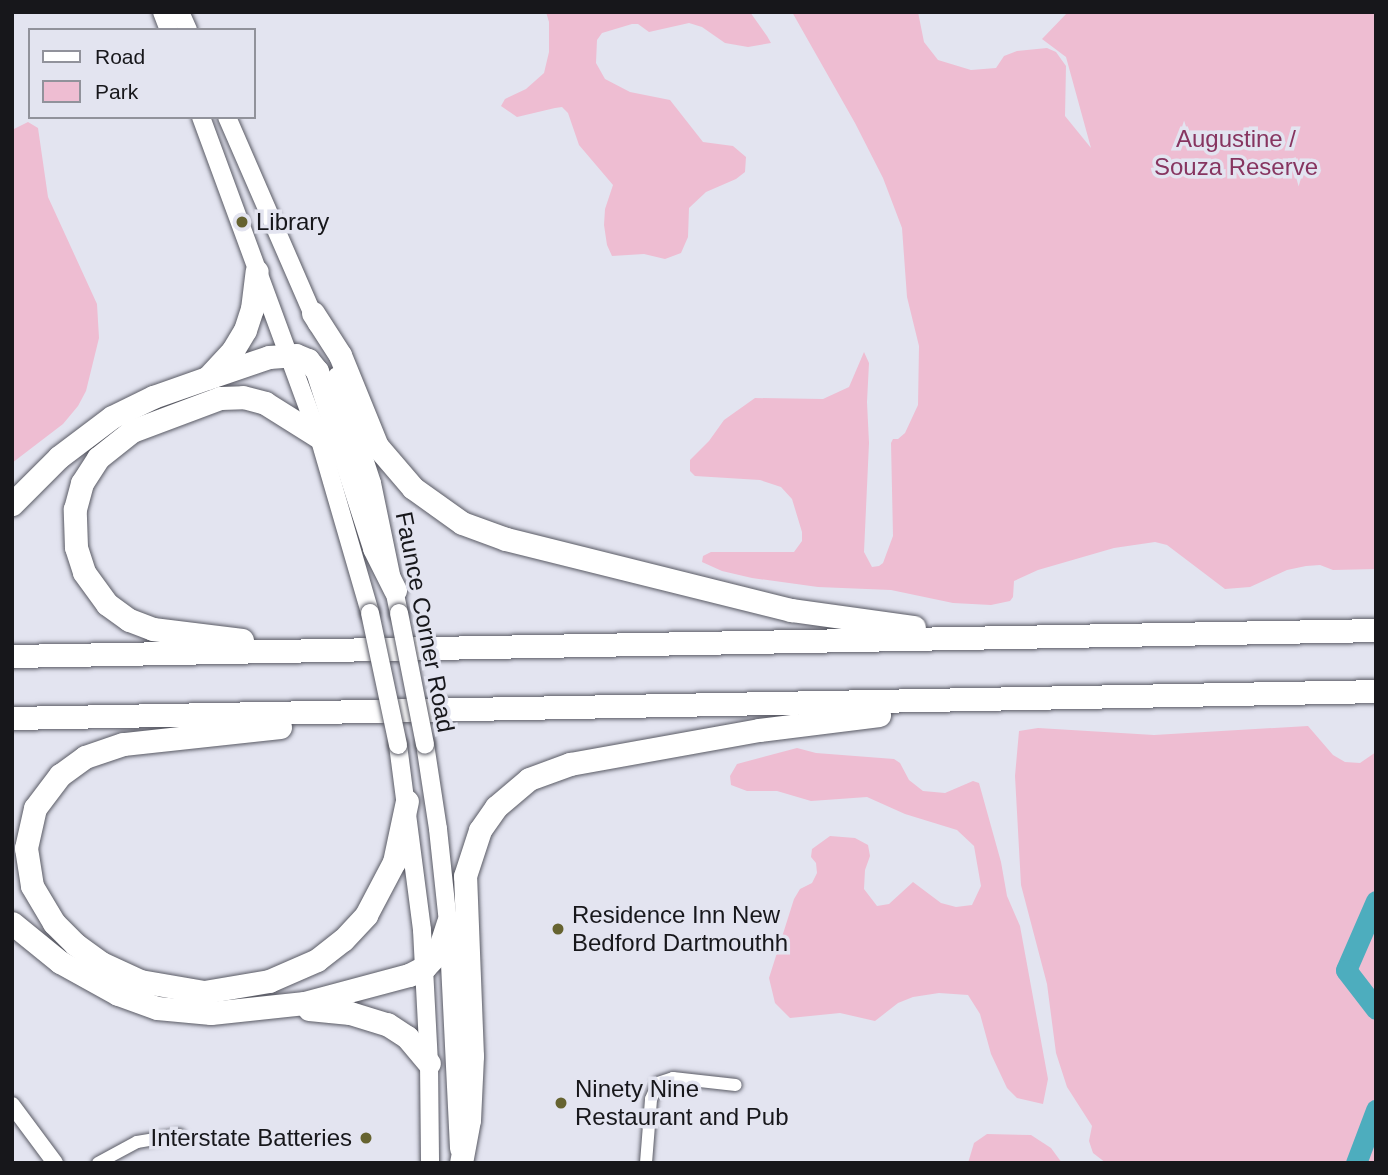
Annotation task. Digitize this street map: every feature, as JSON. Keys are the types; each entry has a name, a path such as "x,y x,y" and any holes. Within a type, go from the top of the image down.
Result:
{"highway":[{"path":"207,378 233,350 245,330 252,309 257,271"},
{"path":"313,313 340,355 377,446 414,488 462,523 506,539 791,610 997,637"},
{"path":"12,505 59,457 103,422 153,397 270,357 289,354 308,360 317,371 374,548 395,590"},
{"path":"319,437 281,410 243,397 210,401 148,423 108,448 89,470 78,495 74,535 84,572 97,593 118,613 140,625 185,635 335,650"},
{"path":"12,656 1376,630"},
{"path":"12,718 1376,691"},
{"path":"461,1163 469,1120 472,1056 465,876 480,830 504,798 529,779 570,764 759,730 892,714 979,699"},
{"path":"372,712 299,726 137,741 109,747 85,757 60,775 35,808 26,848 32,886 45,911 65,934 114,970 140,981 188,991 253,986 286,975 317,960 356,927 374,903 394,862 407,801"},
{"path":"12,923 60,962 137,1002 191,1013 281,1006 353,992 408,975 425,967 442,945 448,923"},
{"path":"281,1006 350,1013 387,1024 407,1037 429,1063"}],"main road":[{"path":"180,12 187,28"},
{"name":"Faunce Corner Road","path":"206,119 257,271 319,437 370,613 407,801 425,967 429,1163"},
{"name":"Faunce Corner Road","path":"228,119 313,313 362,451 395,590 439,829 448,923 461,1163"}],"street":[{"path":"646,1163 651,1099 658,1083 673,1078 736,1085"},
{"path":"12,1105 55,1163"},
{"path":"98,1163 137,1142 179,1135"}],"green space":[{"path":"546,12 750,12 771,43 748,47 725,43 702,27 689,23 649,32 638,24 632,24 602,33 597,40 596,63 605,79 630,92 670,100 703,142 733,146 746,157 745,172 736,179 706,192 689,208 688,237 681,253 665,259 644,254 612,256 604,225 605,209 613,185 579,145 568,113 562,107 517,117 501,106 505,99 526,89 544,73 549,52 549,22"},
{"name":"Augustine / Souza Reserve","path":"792,12 918,12 924,42 938,60 971,70 996,68 1004,56 1017,51 1047,48 1056,52 1066,66 1065,116 1091,148 1066,57 1042,39 1068,12 1376,12 1376,569 1333,570 1320,565 1306,566 1287,570 1250,587 1225,589 1167,545 1155,542 1114,548 1038,570 1014,581 1013,597 1010,601 991,605 953,603 891,590 818,587 752,578 722,571 702,562 703,556 711,552 794,552 802,541 802,532 792,499 781,487 760,480 695,476 690,471 690,460 709,441 724,420 755,398 823,399 849,387 864,352 869,363 869,443 864,552 872,567 879,566 883,563 893,536 891,443 905,433 918,405 919,346 907,297 902,228 883,178 855,123"},
{"path":"28,122 38,128 48,197 97,304 99,338 86,391 78,406 63,424 12,463 12,130"},
{"path":"1308,726 1333,755 1345,762 1360,763 1376,752 1376,1163 1106,1163 1093,1153 1089,1141 1092,1126 1067,1087 1056,1053 1047,984 1021,885 1015,776 1019,731 1038,728 1154,735"},
{"path":"797,748 816,753 894,759 900,763 909,780 923,791 945,793 973,781 979,783 1001,862 1007,896 1020,926 1048,1079 1043,1104 1017,1098 1007,1088 991,1054 980,1014 968,995 939,993 913,997 898,1003 875,1021 840,1013 790,1018 775,1003 769,978 794,899 800,889 812,883 817,873 816,863 811,857 812,849 830,836 855,838 868,845 870,856 865,870 864,889 877,906 889,904 913,882 941,903 956,907 972,905 981,886 974,846 957,830 905,814 867,797 811,801 777,791 747,791 731,785 730,776 737,764"},
{"path":"987,1134 1031,1135 1051,1148 1062,1163 968,1163 974,1143"}],"waterway":[{"path":"1376,901 1346,970 1376,1009"},
{"path":"1356,1163 1376,1110"}],"place":[{"name":"Library","path":"242,222"},
{"name":"Residence Inn New Bedford Dartmouthh","path":"558,929"},
{"name":"Ninety Nine Restaurant and Pub","path":"561,1103"},
{"name":"Interstate Batteries","path":"366,1138"}]}
